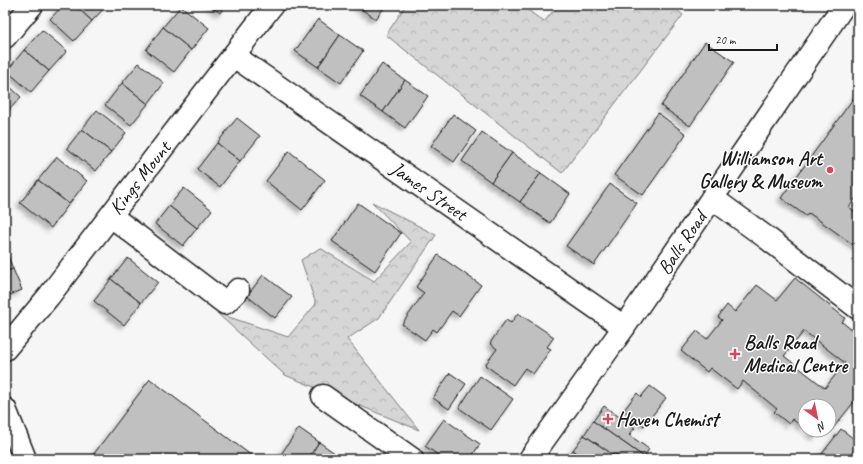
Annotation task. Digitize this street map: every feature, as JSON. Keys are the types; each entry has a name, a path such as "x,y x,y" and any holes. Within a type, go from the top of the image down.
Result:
{"street":[{"path":"5,36 32,5"},
{"name":"Kings Mount","path":"5,349 49,296 272,5"},
{"path":"844,5 858,15"},
{"name":"Balls Road","path":"530,459 624,327 844,5"},
{"name":"James Street","path":"234,56 624,327"},
{"path":"712,198 858,308"},
{"path":"111,216 225,303 238,290"},
{"path":"323,396 412,459"},
{"path":"5,409 25,459"}],"green space":[{"path":"406,5 521,5 544,22 558,5 671,5 683,15 562,173 386,35"},
{"path":"372,202 436,235 379,318 347,339 419,430 285,375 217,313 288,337 316,304 301,260 320,248 374,281 411,242"}],"building":[{"path":"63,5 75,5 92,21 74,41 50,19"},
{"path":"75,5 107,5 92,21"},
{"path":"209,5 226,5 220,13"},
{"path":"355,5 386,5 376,19"},
{"path":"181,6 209,28 191,50 163,27"},
{"path":"318,19 340,35 318,67 295,51"},
{"path":"163,27 191,50 174,72 146,50"},
{"path":"42,30 67,51 49,71 24,50"},
{"path":"340,35 363,51 341,83 318,67"},
{"path":"705,42 734,62 690,126 661,106"},
{"path":"24,50 49,71 31,92 7,71"},
{"path":"139,63 164,83 148,104 122,83"},
{"path":"382,64 405,80 383,112 360,96"},
{"path":"405,80 428,96 405,128 383,112"},
{"path":"5,82 21,97 9,110 5,107"},
{"path":"122,83 148,104 131,125 105,105"},
{"name":"Williamson Art Gallery & Museum","path":"858,92 858,195 849,207 858,214 858,248 809,213 806,216 781,198"},
{"path":"97,110 126,133 111,152 82,129"},
{"path":"658,113 686,134 643,195 614,175"},
{"path":"453,114 476,131 454,162 431,146"},
{"path":"237,118 260,136 240,161 217,143"},
{"path":"82,129 111,152 96,171 67,148"},
{"path":"482,132 512,153 491,182 462,161"},
{"path":"217,143 240,161 220,187 197,169"},
{"path":"289,151 325,180 302,210 266,181"},
{"path":"512,153 541,173 520,202 491,182"},
{"path":"57,157 87,181 69,204 38,180"},
{"path":"541,173 570,194 550,223 520,202"},
{"path":"38,180 69,204 51,228 20,203"},
{"path":"610,184 637,203 594,265 566,246"},
{"path":"184,188 212,210 197,228 169,206"},
{"path":"358,203 401,233 375,271 332,241"},
{"path":"169,206 197,228 183,246 155,224"},
{"path":"5,248 13,269 5,272"},
{"path":"438,255 481,285 459,316 452,311 437,332 433,329 425,340 402,324 424,293 416,287"},
{"path":"128,258 158,282 141,303 111,279"},
{"path":"13,269 22,290 5,297 5,272"},
{"path":"263,275 292,297 275,318 247,296"},
{"name":"Balls Road Medical Centre","path":"795,278 845,318 842,322 858,335 858,397 837,423 837,398 797,398 797,423 792,419 789,424 774,412 777,409 743,381 737,389 710,368 707,372 681,351 697,331 707,339 722,320 718,317 727,305 735,312 757,285 777,300","holes":["804,331 845,363 825,388 784,356"]},
{"path":"111,279 141,303 124,325 94,301"},
{"path":"518,313 554,337 547,347 551,349 533,374 525,368 513,385 485,365 497,349 490,343 506,320 511,323"},
{"path":"450,373 466,384 449,409 433,398"},
{"path":"480,376 513,399 491,430 459,408"},
{"path":"150,379 256,459 90,459"},
{"path":"650,386 666,398 644,426 624,410 637,393 641,397"},
{"path":"604,406 635,428 629,435 649,449 644,457 593,421"},
{"path":"444,419 480,444 470,459 444,459 425,446"},
{"path":"593,421 644,457 642,459 623,459 616,454 615,456 584,435"},
{"path":"299,428 319,442 308,459 282,459 279,457"},
{"path":"841,429 858,442 858,445 847,459 818,459 834,438 837,438 837,434"},
{"path":"584,435 615,456 613,459 585,459 573,450"},
{"path":"319,442 339,456 337,459 308,459"},
{"path":"573,450 585,459 567,459"}],"place":[{"name":"Williamson Art Gallery & Museum","path":"830,170"},
{"name":"Balls Road Medical Centre","path":"735,354"},
{"name":"Haven Chemist","path":"608,419"}]}
